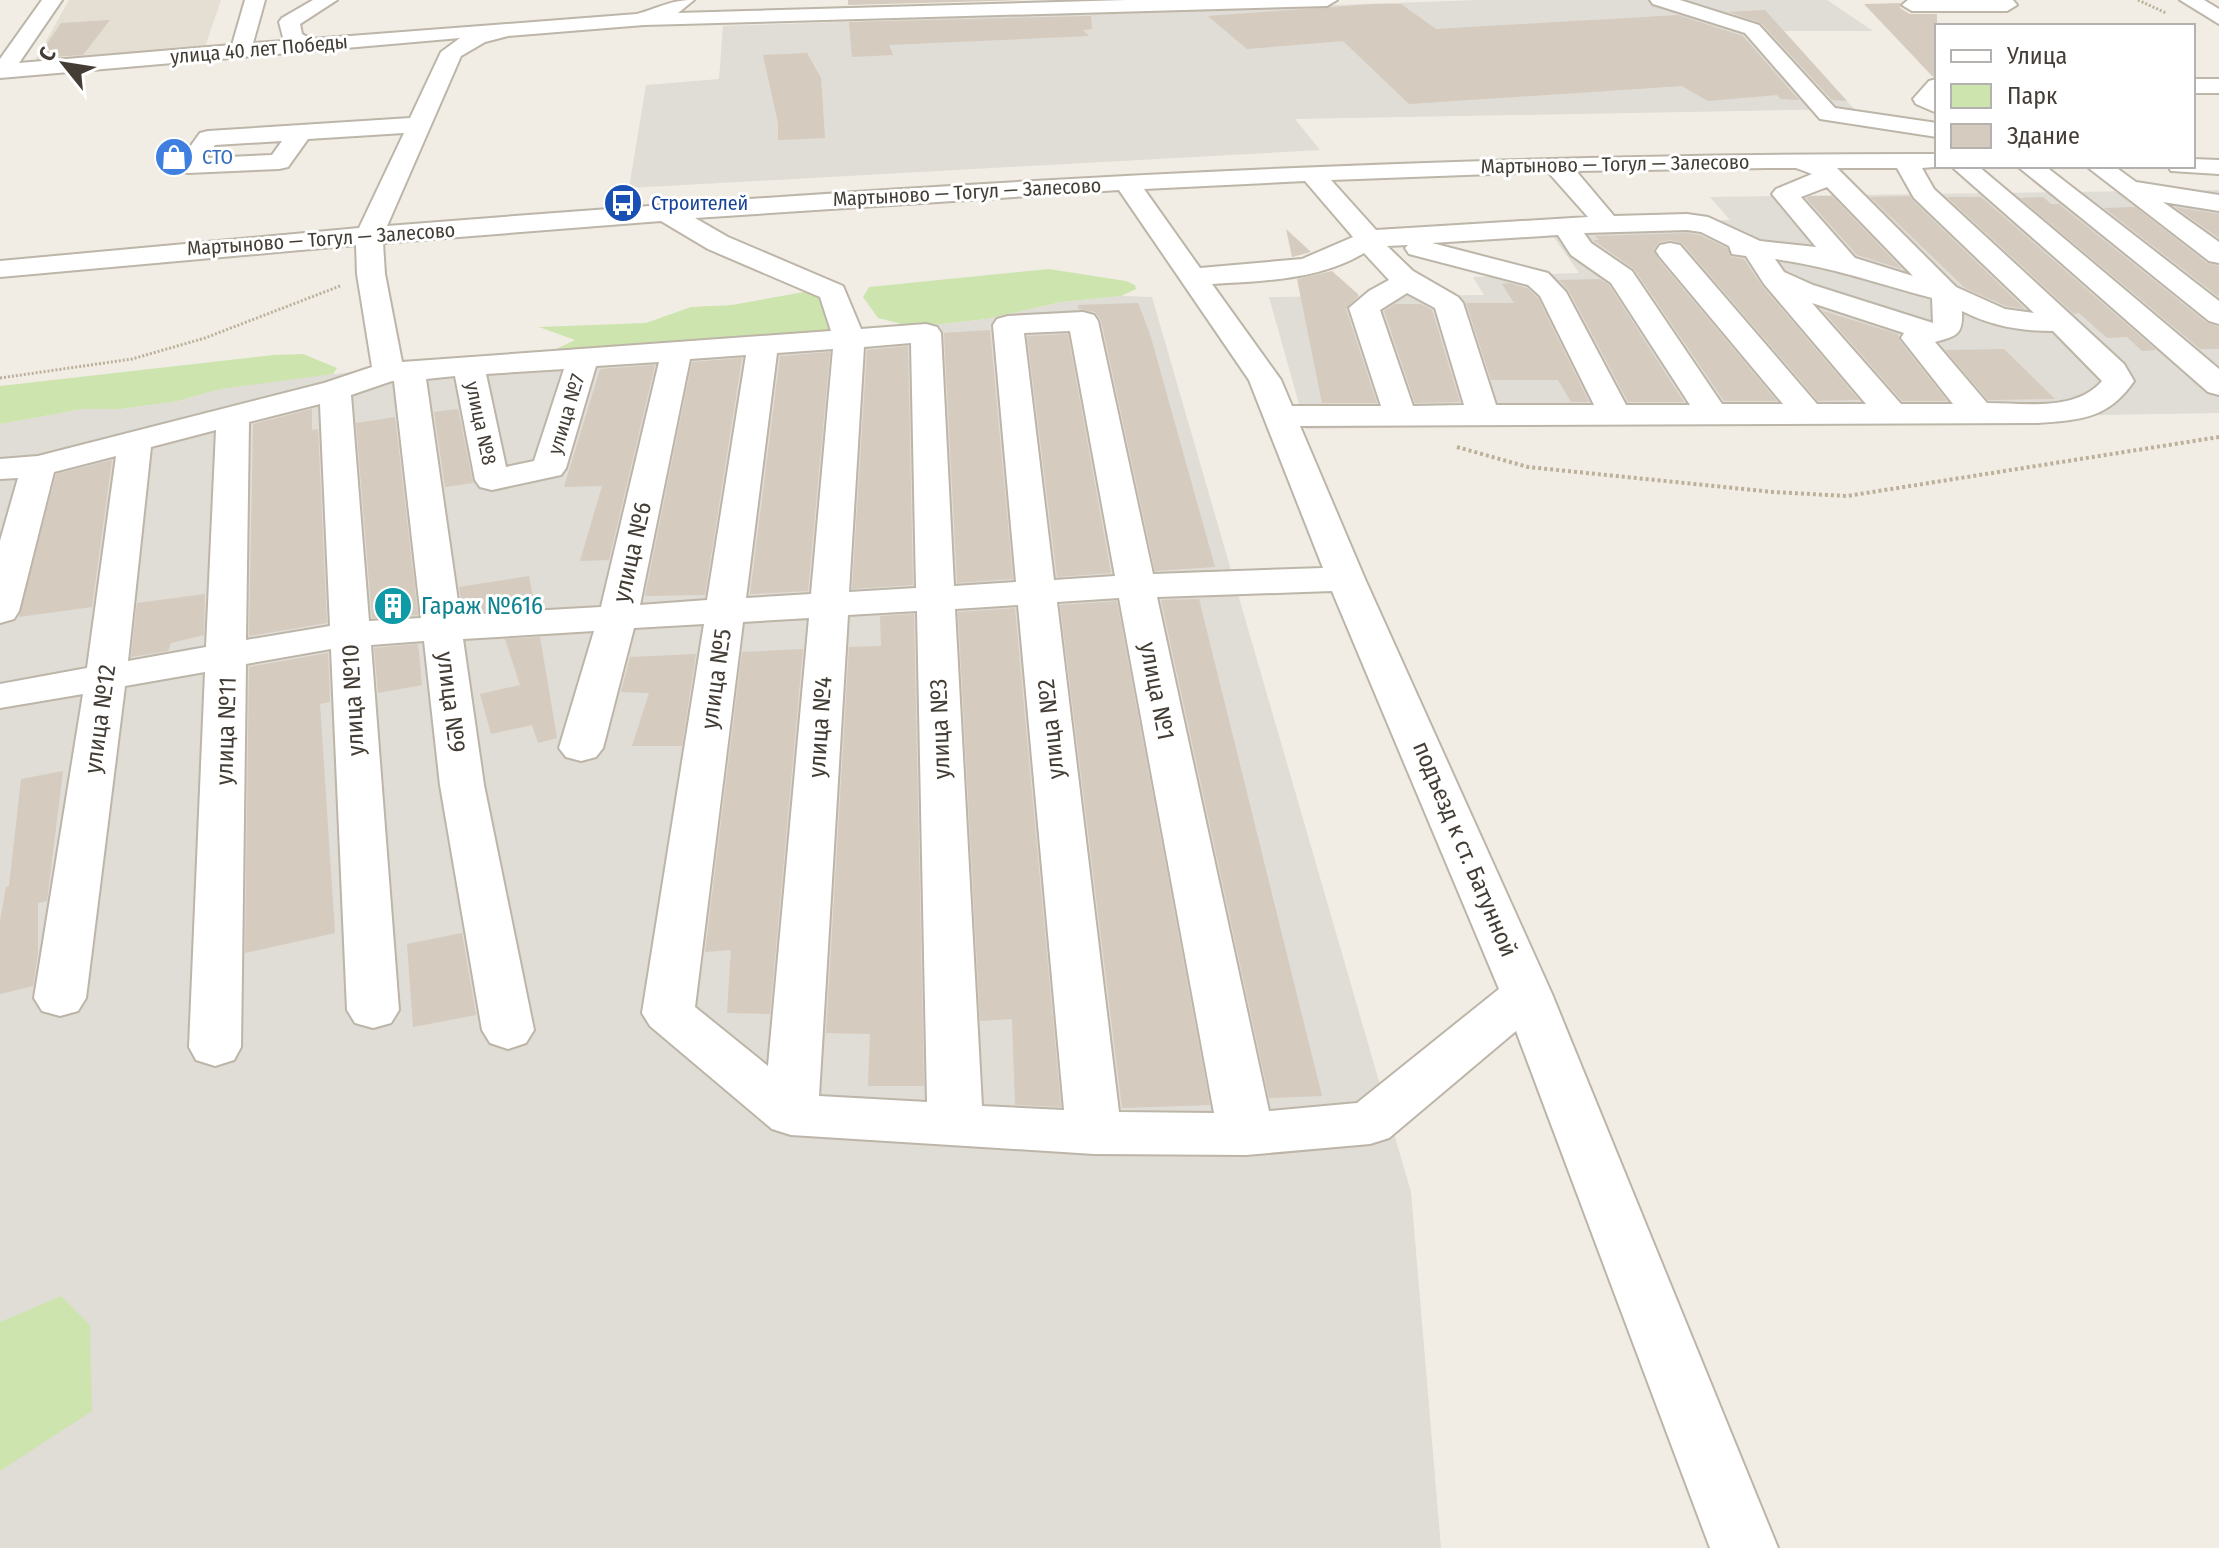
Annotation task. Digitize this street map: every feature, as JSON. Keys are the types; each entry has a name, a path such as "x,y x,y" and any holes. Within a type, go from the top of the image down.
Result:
{"street":[{"path":"2,70 52,0"},
{"path":"241,50 255,0"},
{"path":"307,45 292,37 289,22 327,0"},
{"path":"369,236 452,52 481,35 518,28 634,20 1128,12 1327,0"},
{"path":"1660,0 1752,29 1828,114 1935,130"},
{"path":"1912,5 2007,5 2000,0"},
{"path":"2190,0 2219,18"},
{"path":"634,20 668,12 682,2 696,15 737,18"},
{"name":"улица 40 лет Победы","path":"2,70 518,28"},
{"path":"415,36 445,42 452,52"},
{"path":"2195,86 2219,86"},
{"path":"1935,88 1924,99 1935,105"},
{"path":"301,132 418,125"},
{"path":"1794,161 1815,165 1827,173 1946,293 1948,329 1916,338 1978,414"},
{"path":"1281,416 1978,414 2064,412 2101,402 2118,381 2113,371 1923,193 1922,161"},
{"name":"Мартыново — Тогул — Залесово","path":"0,269 184,250 665,212 1126,182 1555,165 1922,161"},
{"path":"1555,165 1585,195 1607,224"},
{"path":"2195,166 2219,167"},
{"path":"1965,168 2158,360 2219,385"},
{"path":"2032,168 2219,315"},
{"path":"2101,168 2219,255"},
{"path":"1827,173 1820,181 1785,194 1844,263"},
{"path":"1313,174 1377,239 1538,279 1552,292 1616,416"},
{"name":"подъезд к ст. Батунной","path":"1126,182 1265,380 1346,579 1527,994 1744,1548"},
{"path":"2128,188 2219,203"},
{"path":"0,469 38,466 399,372 676,354 677,350 849,338 833,292 718,243 665,212"},
{"path":"1191,277 1309,268 1377,239 1607,224 1687,222 1708,225 1754,248 1774,278 1892,414"},
{"path":"1568,226 1572,238 1588,254 1622,277 1713,415"},
{"name":"улица №9","path":"369,236 371,274 399,372 442,628 462,785 508,1030"},
{"path":"1377,239 1379,258 1400,273 1406,282 1448,303 1483,416"},
{"path":"1588,254 1754,248 1826,257 1946,293 1997,317 2026,322 2061,322"},
{"path":"1648,252 1808,414"},
{"path":"1774,278 1803,291 1934,333"},
{"path":"1400,415 1364,308 1406,282"},
{"name":"улица №1","path":"1008,325 1083,321 1246,1134"},
{"name":"улица №2","path":"1008,325 1094,1133"},
{"name":"улица №3","path":"849,338 926,333 955,1125"},
{"name":"улица №4","path":"791,1115 849,338"},
{"name":"улица №5","path":"763,344 668,1013 791,1115"},
{"path":"2087,347 2119,361 2158,360"},
{"name":"улица №6","path":"581,748 618,616 676,354"},
{"name":"улица №7","path":"492,480 549,468 582,360"},
{"name":"улица №8","path":"469,367 492,480"},
{"name":"улица №10","path":"335,390 373,1010"},
{"name":"улица №11","path":"215,1047 229,657 233,416"},
{"name":"улица №12","path":"60,998 106,678 135,440"},
{"path":"0,490 38,466"},
{"path":"0,611 38,466"},
{"path":"0,696 349,634 1136,586 1346,579"},
{"path":"791,1115 1094,1133 1246,1134 1370,1123 1527,994"}],"path":[{"path":"0,378 132,359 263,318 371,274"},
{"path":"1448,443 1491,459 1528,467 1773,492 1847,496 2219,437"}],"shaded area":[{"path":"69,0 221,0 204,50 35,61"},
{"path":"1479,0 1827,0 1873,31 1784,31 1854,109 1295,119 1320,150 629,188 646,85 719,79 723,26"},
{"path":"2219,190 2219,413 1306,429 1269,297 1484,295 1473,277 1579,273 1549,230 1730,220 1710,197"},
{"path":"1121,296 1152,297 1411,1192 1441,1548 0,1548 0,424 83,409 121,409 178,401 263,381 548,353 925,326 986,319 1061,302"}],"green space":[{"path":"1049,269 1126,281 1135,285 1136,289 1121,296 1061,302 986,319 925,326 910,326 878,318 863,297 869,287"},
{"path":"804,292 816,294 831,308 830,333 548,353 575,340 539,327 646,323 691,307 732,305"},
{"path":"303,354 337,368 333,374 220,389 178,401 121,409 83,409 0,424 0,386"},
{"path":"61,1296 90,1325 92,1411 0,1471 0,1322"}],"building":[{"path":"848,0 1023,0 848,5"},
{"path":"1900,3 1900,8 1910,14 1937,14 1935,76 1933,77 1864,4"},
{"path":"1401,4 1436,29 1678,15 1743,36 1799,100 1781,99 1777,95 1708,101 1682,86 1409,104 1343,41 1247,49 1208,16"},
{"path":"1765,10 1847,101 1832,100 1761,23 1728,12"},
{"path":"1091,16 1092,29 1083,30 1089,36 889,45 893,55 852,57 849,22"},
{"path":"110,20 83,55 37,58 61,23"},
{"path":"807,53 821,78 825,138 778,140 778,123 763,55"},
{"path":"1832,196 1902,269 1857,255 1806,198"},
{"path":"1910,196 2025,309 2006,306 1965,288 1870,197"},
{"path":"1947,197 1981,197 2156,350 2142,351 2127,337 2107,338 2079,313 2074,314"},
{"path":"2043,197 2051,204 2059,204 2207,323 2219,327 2219,349 2200,349 2020,198"},
{"path":"2135,207 2207,263 2219,266 2219,297 2104,208"},
{"path":"2175,207 2219,214 2219,238"},
{"path":"1286,229 1311,252 1292,257"},
{"path":"1700,235 1727,248 1732,257 1744,259 1762,286 1859,400 1818,401 1682,243 1671,240 1659,242 1654,249 1658,259 1777,401 1724,401 1634,269 1593,240 1599,240 1595,236"},
{"path":"1332,271 1359,295 1346,309 1377,403 1322,403 1297,279"},
{"path":"1600,279 1609,285 1684,402 1628,402 1569,291 1559,280"},
{"path":"1502,284 1527,288 1538,298 1589,402 1571,402 1558,380 1491,380 1466,303 1514,303"},
{"path":"1138,303 1150,334 1215,567 1155,571 1101,320 1095,312 1078,309 1078,305"},
{"path":"1395,304 1421,304 1432,310 1460,402 1415,403 1384,311"},
{"path":"1823,311 1898,334 1899,340 1947,401 1902,401"},
{"path":"990,330 1013,579 957,583 944,333"},
{"path":"1068,334 1111,573 1057,577 1027,336"},
{"path":"908,346 913,585 852,589 867,350"},
{"path":"2004,349 2055,399 1988,400 1945,350"},
{"path":"830,352 808,591 750,594 780,356"},
{"path":"742,358 705,595 645,596 692,362"},
{"path":"655,365 609,560 580,561 602,486 564,487 600,369"},
{"path":"312,409 312,430 318,429 327,623 249,636 253,424"},
{"path":"458,409 473,483 445,487 434,412"},
{"path":"395,417 418,615 372,618 356,423"},
{"path":"112,460 92,607 19,617 56,474"},
{"path":"529,576 535,608 463,612 459,587"},
{"path":"205,594 204,635 171,643 168,651 131,657 137,603"},
{"path":"1199,599 1322,1096 1269,1098 1161,600"},
{"path":"1117,601 1210,1105 1122,1108 1060,605"},
{"path":"1015,608 1061,1107 1015,1105 1012,1019 980,1021 958,612"},
{"path":"914,614 924,1086 868,1086 870,1034 826,1033 849,647 881,646 880,616"},
{"path":"540,637 557,738 538,743 532,725 491,734 480,694 520,685 505,639"},
{"path":"418,644 422,685 378,693 374,648"},
{"path":"803,649 770,1014 727,1013 731,950 705,952 742,652"},
{"path":"328,653 330,702 320,704 335,933 245,953 249,667"},
{"path":"696,654 682,746 632,746 649,693 621,692 630,657"},
{"path":"63,771 47,901 38,903 38,953 33,986 0,994 0,921 6,887 9,886 21,779"},
{"path":"462,933 476,1015 413,1027 407,944"}],"place":[{"name":"СТО","path":"174,157"},
{"name":"Строителей","path":"623,203"},
{"name":"Гараж №616","path":"393,606"}]}
